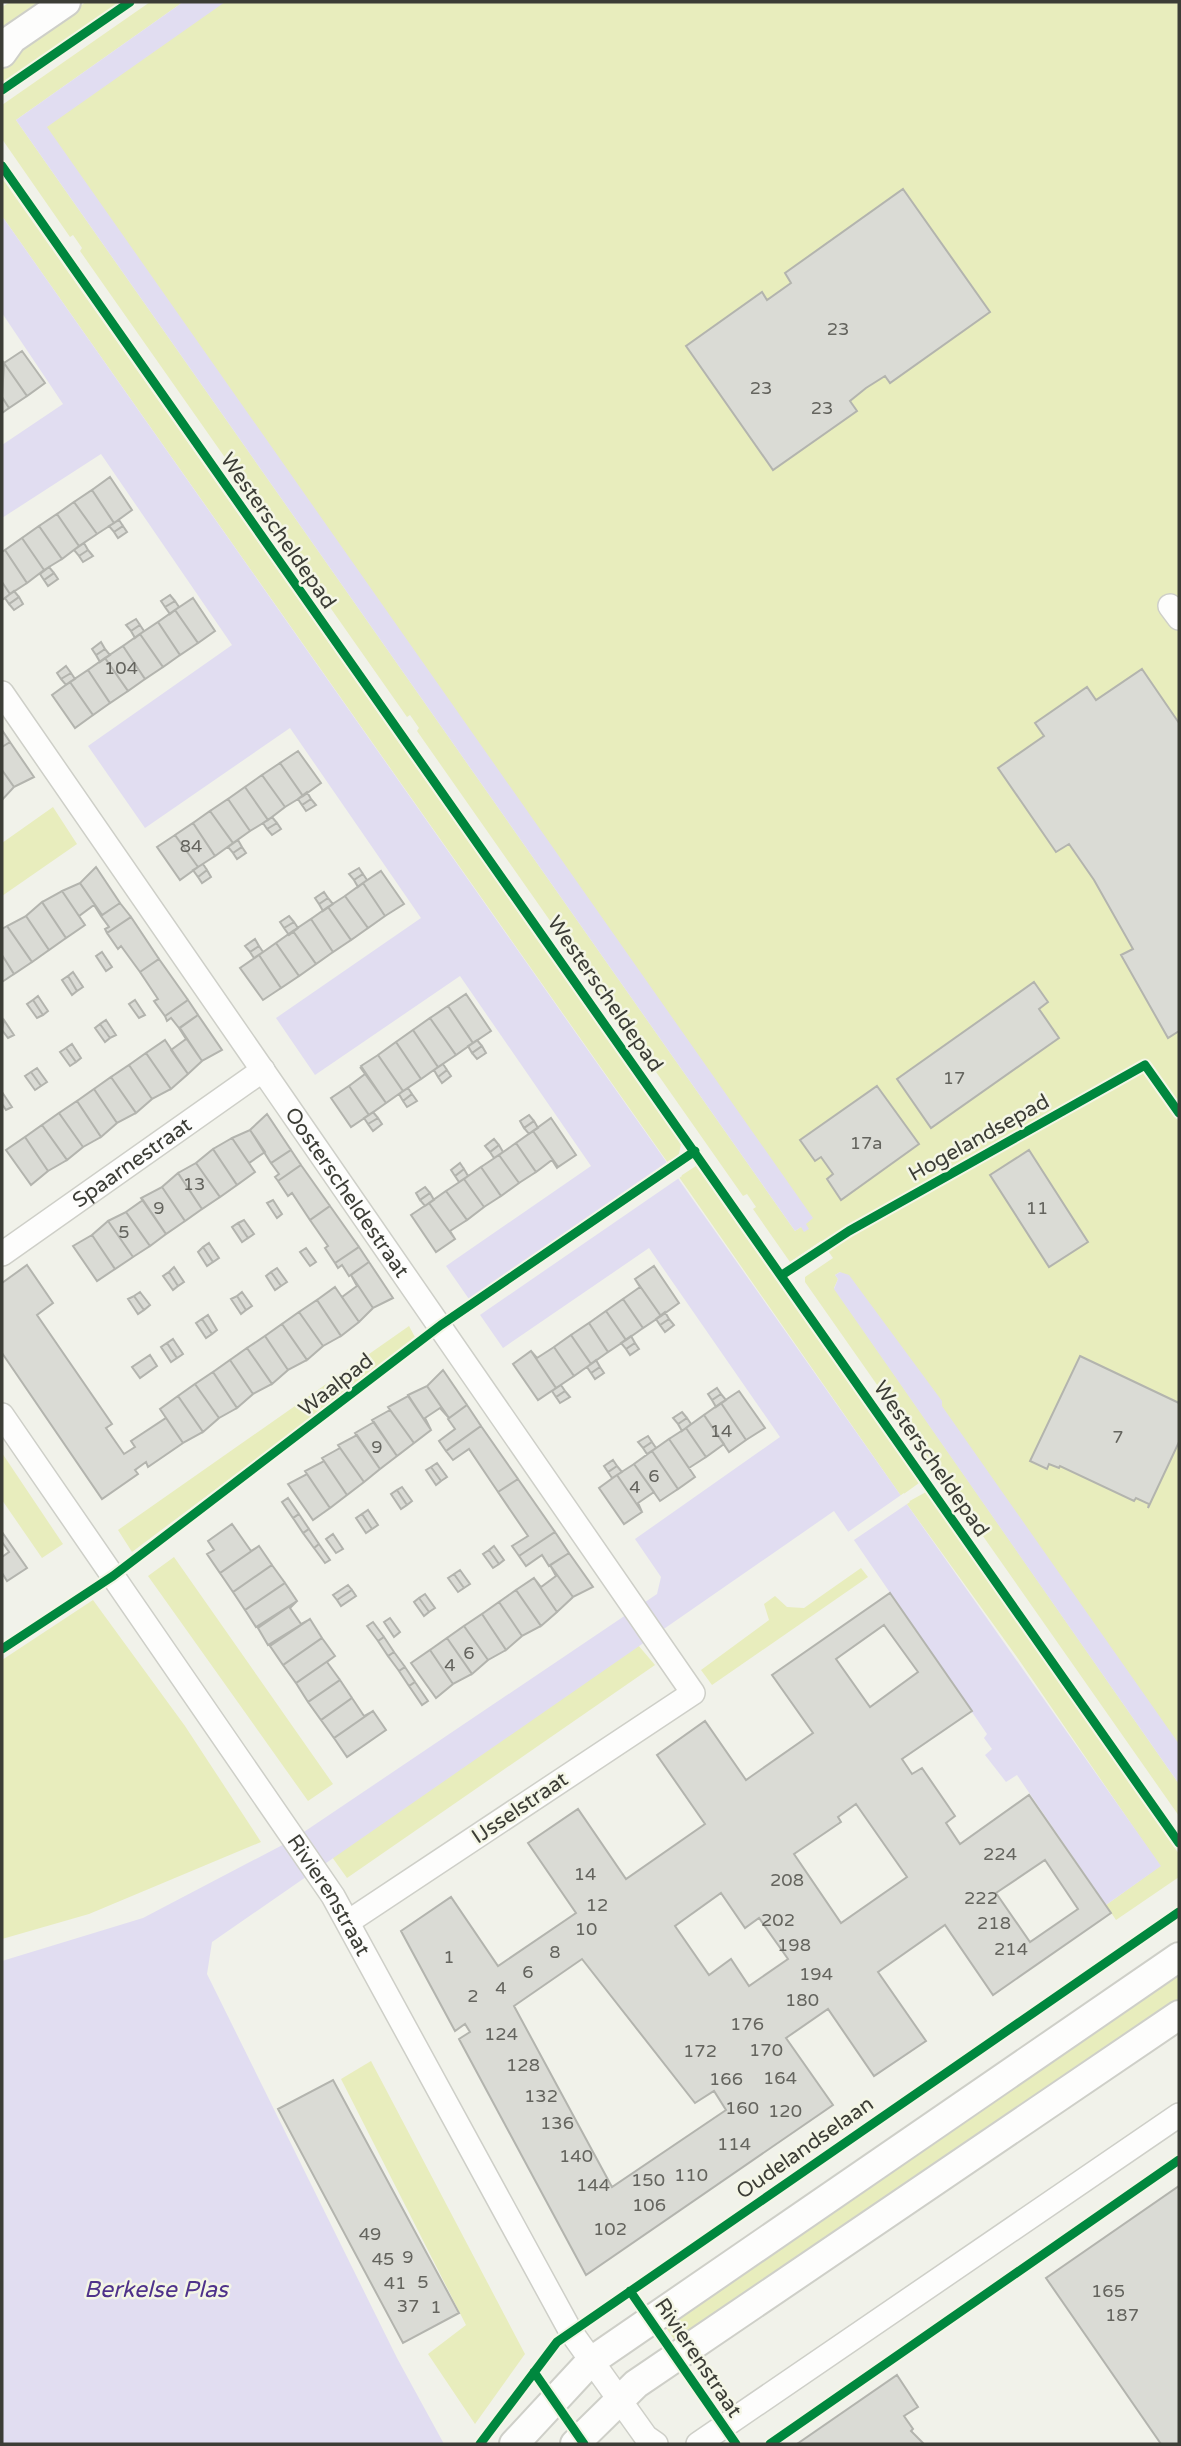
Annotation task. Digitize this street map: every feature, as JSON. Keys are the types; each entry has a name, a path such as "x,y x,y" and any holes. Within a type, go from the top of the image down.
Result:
{"street":[{"path":"5,44 66,2"},
{"name":"Oosterscheldestraat","path":"2,692 693,1693"},
{"name":"Spaarnestraat","path":"2,1254 263,1070"},
{"name":"Rivierenstraat","path":"2,1415 348,1922 590,2361 618,2399"},
{"name":"IJsselstraat","path":"348,1922 693,1693"},
{"path":"514,2444 590,2361 1179,1956"},
{"path":"575,2444 618,2399 668,2361 1179,2015"},
{"path":"698,2444 1179,2115"},
{"path":"618,2399 646,2437 656,2444"}],"green space":[{"path":"10,2 44,2 2,29 2,7"},
{"path":"86,2 120,2 2,84 2,67 25,44"},
{"path":"150,2 183,2 16,120 795,1231 801,1227 39,124 215,2 1179,2 1179,1752 840,1272 835,1275 838,1279 834,1288 1179,1784 1179,1816 805,1282 805,1277 833,1258 821,1241 790,1262 753,1209 756,1207 747,1194 743,1196 417,731 419,728 410,715 407,717 80,251 82,248 73,235 70,237 2,139 2,105"},
{"path":"2,178 681,1144 679,1154 668,1163 2,216"},
{"path":"53,807 77,844 2,896 2,843"},
{"path":"696,1166 919,1483 901,1496 679,1177"},
{"path":"409,1326 416,1339 132,1552 118,1530"},
{"path":"2,1453 63,1544 42,1558 2,1500"},
{"path":"926,1492 1179,1854 1179,1877 1116,1920 1106,1905 1160,1866 1019,1660 906,1503"},
{"path":"174,1557 333,1784 308,1801 148,1576"},
{"path":"861,1568 868,1577 712,1685 701,1670 769,1620 764,1604 775,1596 787,1607 804,1608"},
{"path":"93,1600 185,1726 261,1842 89,1914 2,1939 2,1660"},
{"path":"638,1645 655,1665 347,1878 332,1857"},
{"path":"1179,1965 1179,2005 678,2345 662,2322"},
{"path":"371,2061 525,2354 475,2424 428,2354 466,2325 341,2079"}],"water":[{"path":"183,2 225,2 47,127 813,1218 806,1224 809,1229 804,1232 801,1227 795,1231 16,120"},
{"name":"Berkelse Plas","path":"2,216 1161,1866 1106,1905 1017,1775 1006,1782 985,1755 992,1749 984,1738 987,1734 834,1511 212,1942 207,1974 397,2358 444,2444 2,2444 2,1961 143,1918 292,1840 657,1594 661,1577 635,1539 780,1437 649,1248 503,1348 446,1266 591,1166 460,976 315,1075 276,1018 421,918 290,728 145,828 88,746 232,645 101,454 2,518 2,445 63,404 2,313"},
{"path":"840,1272 849,1275 942,1401 942,1406 1179,1744 1179,1784 834,1289 838,1279 835,1275"}],"pier":[{"path":"670,1160 682,1176 477,1317 466,1301"},
{"path":"904,1493 910,1502 851,1542 845,1534"}],"building":[{"path":"903,189 990,312 890,383 885,376 866,388 850,401 857,411 773,470 686,346 762,292 767,300 791,283 785,273"},
{"path":"22,351 45,383 27,396 4,363"},
{"path":"4,363 27,396 9,408 2,397"},
{"path":"2,397 9,408 2,413"},
{"path":"110,477 132,510 114,523 92,490"},
{"path":"92,490 114,523 97,534 74,502"},
{"path":"74,502 97,534 79,546 57,514"},
{"path":"57,514 79,546 62,559 39,526"},
{"path":"119,520 123,526 114,532 109,526"},
{"path":"39,526 62,559 44,570 22,538"},
{"path":"123,526 127,532 118,538 114,532"},
{"path":"22,538 44,570 27,583 5,550"},
{"path":"84,543 88,550 79,556 74,550"},
{"path":"5,550 27,583 10,594 2,582 2,552"},
{"path":"88,550 93,556 83,562 79,556"},
{"path":"49,567 54,573 44,580 40,574"},
{"path":"54,573 58,579 48,586 44,580"},
{"path":"2,582 10,594 2,600"},
{"path":"14,591 19,597 9,604 5,598"},
{"path":"170,595 175,601 165,607 161,601"},
{"path":"19,597 23,604 14,610 9,604"},
{"path":"193,598 215,631 198,643 175,610"},
{"path":"175,601 179,607 170,614 165,607"},
{"path":"175,610 198,643 180,655 158,622"},
{"path":"136,619 140,625 131,631 126,625"},
{"path":"158,622 180,655 163,667 140,634"},
{"path":"140,625 144,631 135,638 131,631"},
{"path":"140,634 163,667 145,679 123,646"},
{"path":"101,642 105,649 96,655 92,649"},
{"path":"123,646 145,679 128,691 105,658"},
{"path":"105,649 110,655 100,662 96,655"},
{"path":"105,658 128,691 110,703 88,670"},
{"path":"66,666 71,673 61,679 57,673"},
{"path":"1142,669 1179,723 1179,1031 1168,1038 1121,955 1133,949 1094,880 1069,844 1056,852 998,768 1044,736 1035,723 1087,687 1096,700"},
{"path":"88,670 110,703 93,715 70,682"},
{"path":"71,673 75,679 66,685 61,679"},
{"path":"70,682 93,715 75,728 52,695"},
{"path":"2,730 10,742 2,747"},
{"path":"10,742 34,777 14,787 2,770 2,747"},
{"path":"298,751 321,783 303,796 280,763"},
{"path":"280,763 303,796 285,807 262,775"},
{"path":"2,770 14,787 2,800"},
{"path":"262,775 285,807 268,820 245,787"},
{"path":"245,787 268,820 250,831 228,799"},
{"path":"307,792 311,799 302,805 298,799"},
{"path":"228,799 250,831 233,843 210,811"},
{"path":"311,799 316,805 306,811 302,805"},
{"path":"210,811 233,843 215,856 193,823"},
{"path":"272,817 277,823 267,829 263,823"},
{"path":"193,823 215,856 198,867 175,835"},
{"path":"277,823 281,829 272,835 267,829"},
{"path":"175,835 198,867 180,880 157,847"},
{"path":"238,840 242,847 233,853 228,847"},
{"path":"242,847 246,853 237,859 233,853"},
{"path":"203,864 207,870 198,877 193,870"},
{"path":"96,867 120,903 102,915 80,883"},
{"path":"359,868 363,874 354,880 349,874"},
{"path":"207,870 211,877 202,883 198,877"},
{"path":"381,871 404,904 385,916 363,883"},
{"path":"363,874 367,880 358,887 354,880"},
{"path":"80,883 102,915 101,916 94,905 79,916 62,891"},
{"path":"363,883 385,916 368,928 345,896"},
{"path":"62,891 85,925 66,938 42,902"},
{"path":"324,892 328,898 319,904 315,898"},
{"path":"345,896 368,928 351,940 328,907"},
{"path":"328,898 333,904 323,911 319,904"},
{"path":"42,902 66,938 49,950 26,916"},
{"path":"120,903 131,917 107,933 105,929 109,927 101,916"},
{"path":"328,907 351,940 333,952 311,919"},
{"path":"26,916 49,950 32,962 7,926"},
{"path":"289,916 294,922 284,928 280,922"},
{"path":"131,917 159,959 140,972 121,946 118,949 107,933"},
{"path":"311,919 333,952 316,964 293,931"},
{"path":"294,922 298,928 289,935 284,928"},
{"path":"7,926 32,962 14,974 2,955 2,929"},
{"path":"293,931 316,964 299,976 276,943"},
{"path":"255,939 259,946 250,952 245,946"},
{"path":"276,943 299,976 281,988 259,955"},
{"path":"259,946 263,952 254,958 250,952"},
{"path":"102,952 112,967 106,971 96,956"},
{"path":"2,955 14,974 2,982"},
{"path":"259,955 281,988 263,1000 240,968"},
{"path":"159,959 188,1000 165,1016 154,1001 158,999 140,972"},
{"path":"73,972 83,987 77,991 68,976"},
{"path":"68,976 77,991 72,995 62,980"},
{"path":"1034,982 1048,1002 1039,1009 1059,1038 931,1128 897,1079"},
{"path":"466,994 491,1031 473,1043 448,1006"},
{"path":"38,996 48,1011 43,1015 33,1000"},
{"path":"33,1000 43,1015 37,1018 27,1004"},
{"path":"135,1000 145,1015 139,1018 129,1004"},
{"path":"188,1000 198,1015 179,1028 171,1018 167,1021 165,1016"},
{"path":"448,1006 473,1043 456,1055 430,1018"},
{"path":"198,1015 222,1050 202,1061 180,1028"},
{"path":"430,1018 456,1055 438,1067 413,1030"},
{"path":"4,1020 14,1035 8,1038 2,1030"},
{"path":"106,1020 116,1035 110,1038 100,1024"},
{"path":"100,1024 110,1038 105,1042 95,1028"},
{"path":"179,1028 202,1061 188,1074 171,1050 186,1039"},
{"path":"413,1030 438,1067 421,1079 396,1042"},
{"path":"165,1040 188,1074 171,1089 146,1053"},
{"path":"477,1040 482,1046 472,1053 468,1046"},
{"path":"396,1042 421,1079 403,1091 378,1055"},
{"path":"72,1044 81,1058 76,1062 66,1048"},
{"path":"482,1046 486,1053 477,1059 472,1053"},
{"path":"66,1048 76,1062 70,1066 60,1052"},
{"path":"146,1053 171,1089 152,1099 129,1065"},
{"path":"378,1055 403,1091 386,1103 361,1066"},
{"path":"443,1064 447,1070 438,1077 434,1070"},
{"path":"129,1065 152,1099 136,1113 111,1077"},
{"path":"360,1067 386,1103 369,1115 349,1086 365,1074"},
{"path":"37,1068 47,1082 41,1086 31,1072"},
{"path":"447,1070 451,1076 442,1083 438,1077"},
{"path":"31,1072 41,1086 35,1090 25,1076"},
{"path":"111,1077 136,1113 117,1123 94,1089"},
{"path":"349,1086 369,1115 351,1127 331,1098"},
{"path":"877,1086 919,1144 841,1200 827,1179 833,1174 821,1157 815,1161 800,1140"},
{"path":"408,1088 412,1094 403,1101 399,1094"},
{"path":"94,1089 117,1123 101,1137 77,1101"},
{"path":"2,1092 12,1107 6,1110 2,1104"},
{"path":"412,1094 417,1101 407,1107 403,1101"},
{"path":"77,1101 101,1137 83,1147 59,1113"},
{"path":"373,1112 378,1118 368,1124 364,1118"},
{"path":"59,1113 83,1147 67,1160 42,1125"},
{"path":"267,1114 291,1150 271,1163 250,1130"},
{"path":"529,1115 534,1121 524,1128 520,1121"},
{"path":"378,1118 382,1124 373,1131 368,1124"},
{"path":"551,1118 576,1155 558,1167 533,1131"},
{"path":"534,1121 538,1128 529,1134 524,1128"},
{"path":"42,1125 67,1160 48,1171 25,1137"},
{"path":"250,1130 265,1152 249,1163 232,1138"},
{"path":"533,1131 558,1167 557,1168 552,1160 536,1172 516,1143"},
{"path":"25,1137 48,1171 31,1185 6,1150"},
{"path":"232,1138 255,1172 237,1185 213,1149"},
{"path":"494,1139 499,1145 490,1152 485,1146"},
{"path":"516,1143 536,1172 519,1183 499,1155"},
{"path":"499,1145 503,1152 494,1158 490,1152"},
{"path":"213,1149 237,1185 220,1197 196,1163"},
{"path":"291,1150 301,1165 278,1181 275,1177 279,1174 271,1163"},
{"path":"1029,1150 1088,1242 1049,1267 990,1175"},
{"path":"499,1155 519,1183 501,1196 481,1167"},
{"path":"196,1163 220,1197 202,1209 178,1173"},
{"path":"460,1163 464,1169 455,1176 451,1170"},
{"path":"301,1165 330,1206 310,1220 292,1193 288,1196 278,1181"},
{"path":"481,1167 501,1196 484,1207 464,1179"},
{"path":"464,1169 468,1176 459,1182 455,1176"},
{"path":"178,1173 202,1209 185,1221 162,1187"},
{"path":"464,1179 484,1207 467,1220 446,1191"},
{"path":"162,1187 185,1221 166,1234 141,1198"},
{"path":"425,1187 430,1193 420,1200 416,1193"},
{"path":"446,1191 467,1220 450,1231 455,1239 429,1203"},
{"path":"430,1193 434,1200 425,1206 420,1200"},
{"path":"143,1200 166,1234 150,1246 126,1212"},
{"path":"273,1200 282,1214 277,1218 267,1203"},
{"path":"429,1203 455,1239 436,1252 411,1215"},
{"path":"330,1206 359,1247 335,1263 325,1248 328,1246 310,1220"},
{"path":"126,1212 150,1246 133,1257 108,1221"},
{"path":"244,1220 254,1234 248,1238 238,1223"},
{"path":"108,1221 133,1257 115,1269 92,1235"},
{"path":"238,1223 248,1238 242,1242 232,1227"},
{"path":"92,1235 115,1269 97,1281 73,1246"},
{"path":"209,1243 219,1258 213,1262 203,1247"},
{"path":"203,1247 213,1262 207,1266 198,1252"},
{"path":"359,1247 369,1262 349,1276 342,1265 338,1268 335,1263"},
{"path":"306,1248 316,1262 310,1266 300,1252"},
{"path":"369,1262 393,1298 373,1308 351,1275"},
{"path":"27,1265 53,1303 37,1315 112,1424 106,1428 124,1454 135,1447 131,1441 166,1418 183,1443 148,1467 146,1462 135,1470 138,1474 102,1499 2,1353 2,1283"},
{"path":"654,1266 679,1303 661,1316 635,1279"},
{"path":"174,1267 184,1282 178,1286 169,1272"},
{"path":"277,1268 287,1282 281,1286 271,1272"},
{"path":"169,1272 178,1286 173,1290 163,1276"},
{"path":"271,1272 281,1286 275,1290 266,1276"},
{"path":"351,1275 373,1308 359,1322 342,1297 357,1286"},
{"path":"635,1279 661,1316 643,1328 623,1299 640,1287"},
{"path":"335,1287 359,1322 341,1336 317,1300"},
{"path":"140,1292 150,1305 144,1310 134,1296"},
{"path":"242,1292 252,1306 246,1310 237,1296"},
{"path":"134,1296 144,1310 138,1314 128,1299"},
{"path":"237,1296 246,1310 241,1314 231,1299"},
{"path":"623,1299 643,1328 626,1340 606,1311"},
{"path":"317,1300 341,1336 323,1346 299,1312"},
{"path":"606,1311 626,1340 608,1352 589,1323"},
{"path":"299,1312 323,1346 307,1360 282,1324"},
{"path":"665,1312 669,1319 660,1325 656,1319"},
{"path":"208,1315 217,1330 212,1334 202,1319"},
{"path":"202,1319 212,1334 206,1338 196,1323"},
{"path":"669,1319 674,1325 665,1332 660,1325"},
{"path":"589,1323 608,1352 591,1364 571,1335"},
{"path":"282,1324 307,1360 288,1370 265,1336"},
{"path":"571,1335 591,1364 574,1376 554,1347"},
{"path":"265,1336 288,1370 272,1384 247,1348"},
{"path":"631,1336 635,1343 626,1349 621,1343"},
{"path":"173,1339 183,1354 177,1358 167,1343"},
{"path":"167,1343 177,1358 171,1362 161,1347"},
{"path":"635,1343 639,1349 630,1355 626,1349"},
{"path":"554,1347 574,1376 556,1388 531,1351 537,1358"},
{"path":"247,1348 272,1384 253,1394 230,1360"},
{"path":"531,1351 556,1388 538,1400 513,1364"},
{"path":"150,1355 157,1366 140,1378 132,1367"},
{"path":"1080,1356 1179,1403 1179,1442 1148,1508 1149,1504 1136,1498 1134,1501 1060,1466 1059,1468 1049,1464 1047,1469 1030,1461"},
{"path":"230,1360 253,1394 237,1408 213,1372"},
{"path":"596,1360 600,1367 591,1373 587,1367"},
{"path":"600,1367 604,1373 595,1379 591,1373"},
{"path":"443,1370 467,1405 449,1418 427,1386"},
{"path":"213,1372 237,1408 219,1418 195,1384"},
{"path":"195,1384 219,1418 203,1432 178,1396"},
{"path":"561,1385 565,1391 556,1397 552,1391"},
{"path":"427,1386 449,1418 440,1408 425,1418 431,1430 408,1395"},
{"path":"717,1388 721,1394 712,1400 708,1394"},
{"path":"565,1391 570,1397 560,1403 556,1397"},
{"path":"739,1391 765,1428 746,1440 721,1403"},
{"path":"721,1394 726,1400 716,1407 712,1400"},
{"path":"178,1396 203,1432 183,1443 160,1409"},
{"path":"408,1396 431,1430 414,1443 388,1407"},
{"path":"721,1403 746,1440 729,1452 704,1415"},
{"path":"467,1405 481,1426 446,1451 439,1441 455,1429 448,1419"},
{"path":"390,1410 414,1443 397,1456 372,1420"},
{"path":"682,1412 687,1418 678,1424 673,1418"},
{"path":"704,1415 724,1444 706,1457 686,1428"},
{"path":"687,1418 691,1424 682,1431 678,1424"},
{"path":"374,1422 397,1456 380,1469 355,1433"},
{"path":"481,1426 518,1479 498,1492 469,1449 453,1460 446,1451"},
{"path":"686,1428 706,1457 689,1468 669,1439"},
{"path":"357,1435 380,1469 364,1482 338,1445"},
{"path":"648,1436 652,1442 643,1448 638,1442"},
{"path":"669,1439 695,1477 678,1489 652,1451"},
{"path":"652,1442 656,1448 647,1454 643,1448"},
{"path":"340,1448 364,1482 347,1495 322,1458"},
{"path":"652,1451 678,1489 660,1501 634,1464"},
{"path":"613,1460 617,1466 608,1472 604,1466"},
{"path":"324,1461 347,1495 330,1508 305,1471"},
{"path":"437,1463 447,1477 441,1481 431,1467"},
{"path":"634,1464 654,1492 638,1503 642,1512 617,1475"},
{"path":"617,1466 622,1472 612,1478 608,1472"},
{"path":"431,1467 441,1481 436,1485 426,1470"},
{"path":"307,1474 330,1508 313,1520 288,1484"},
{"path":"617,1475 642,1512 624,1524 599,1488"},
{"path":"518,1479 555,1532 519,1556 512,1546 528,1536 498,1492"},
{"path":"402,1487 412,1501 407,1505 397,1490"},
{"path":"397,1490 407,1505 401,1509 391,1494"},
{"path":"288,1498 299,1514 293,1518 282,1502"},
{"path":"368,1510 378,1525 372,1529 362,1514"},
{"path":"299,1514 309,1529 303,1533 293,1518"},
{"path":"362,1514 372,1529 366,1533 356,1518"},
{"path":"232,1524 251,1551 259,1546 220,1573 207,1554 214,1550 208,1541"},
{"path":"309,1529 319,1544 314,1548 303,1533"},
{"path":"2,1532 27,1568 7,1581 2,1573 2,1557 9,1552 2,1542"},
{"path":"555,1532 569,1553 549,1566 542,1555 526,1566 519,1556"},
{"path":"333,1534 343,1549 336,1553 326,1539"},
{"path":"319,1544 330,1560 325,1563 314,1548"},
{"path":"259,1546 272,1565 233,1592 220,1573"},
{"path":"494,1546 504,1560 499,1564 489,1550"},
{"path":"489,1550 499,1564 493,1568 483,1554"},
{"path":"569,1553 593,1587 573,1597 550,1565"},
{"path":"272,1565 285,1583 245,1610 233,1592"},
{"path":"550,1565 573,1597 557,1612 534,1578 541,1587 556,1576"},
{"path":"460,1570 470,1584 464,1588 454,1574"},
{"path":"454,1574 464,1588 458,1592 448,1578"},
{"path":"534,1578 557,1612 541,1626 516,1590"},
{"path":"285,1583 297,1601 256,1627 245,1610"},
{"path":"348,1585 352,1590 337,1600 333,1595"},
{"path":"352,1590 356,1596 341,1606 337,1600"},
{"path":"516,1590 541,1626 522,1636 499,1602"},
{"path":"890,1593 972,1711 902,1759 912,1774 922,1768 955,1816 946,1823 960,1844 1029,1795 1111,1913 993,1995 945,1925 878,1972 926,2041 874,2076 828,2009 786,2038 833,2105 586,2275 459,2039 470,2032 465,2024 455,2031 401,1931 451,1897 498,1966 576,1913 528,1843 578,1809 626,1879 705,1824 657,1755 705,1721 746,1780 813,1733 772,1675","holes":["884,1625 918,1672 870,1707 836,1659","856,1804 907,1877 841,1923 794,1854 841,1822 838,1817","1045,1860 1078,1909 1030,1942 996,1893","721,1893 745,1928 759,1918 788,1959 749,1986 731,1959 709,1975 675,1926","582,1959 695,2103 714,2091 726,2110 612,2187 514,2006"]},
{"path":"425,1594 435,1608 429,1612 419,1598"},
{"path":"419,1598 429,1612 424,1616 414,1602"},
{"path":"297,1601 290,1608 301,1624 310,1619 268,1645 258,1628"},
{"path":"499,1602 522,1636 506,1650 482,1614"},
{"path":"482,1614 506,1650 488,1660 464,1626"},
{"path":"390,1618 400,1632 394,1637 384,1622"},
{"path":"310,1619 322,1638 283,1665 270,1646"},
{"path":"373,1622 384,1637 378,1641 367,1626"},
{"path":"464,1626 488,1660 472,1674 447,1638"},
{"path":"384,1637 394,1652 388,1656 378,1641"},
{"path":"322,1638 335,1656 296,1683 283,1665"},
{"path":"447,1638 472,1674 453,1684 430,1650"},
{"path":"430,1650 453,1684 436,1698 411,1663"},
{"path":"394,1652 405,1667 399,1671 388,1656"},
{"path":"335,1656 327,1662 340,1680 308,1702 296,1683"},
{"path":"405,1667 415,1682 409,1686 399,1671"},
{"path":"340,1680 352,1698 321,1720 308,1702"},
{"path":"415,1682 428,1701 422,1705 409,1686"},
{"path":"352,1698 364,1716 373,1711 334,1738 321,1720"},
{"path":"373,1711 386,1730 347,1757 334,1738"},
{"path":"333,2080 459,2313 403,2343 278,2109"},
{"path":"1179,2186 1179,2444 1161,2444 1046,2278"},
{"path":"897,2375 918,2407 904,2416 913,2429 911,2431 924,2444 797,2444"}],"cycle path":[{"path":"2,90 130,2"},
{"name":"Westerscheldepad","path":"2,166 1179,1843"},
{"name":"Hogelandsepad","path":"782,1275 849,1231 1145,1065 1179,1113"},
{"name":"Waalpad","path":"2,1649 113,1576 441,1325 695,1151"},
{"name":"Oudelandselaan","path":"480,2444 557,2342 1179,1912"},
{"path":"770,2444 1179,2160"},
{"path":"630,2291 736,2444"},
{"path":"534,2372 584,2444"}]}
